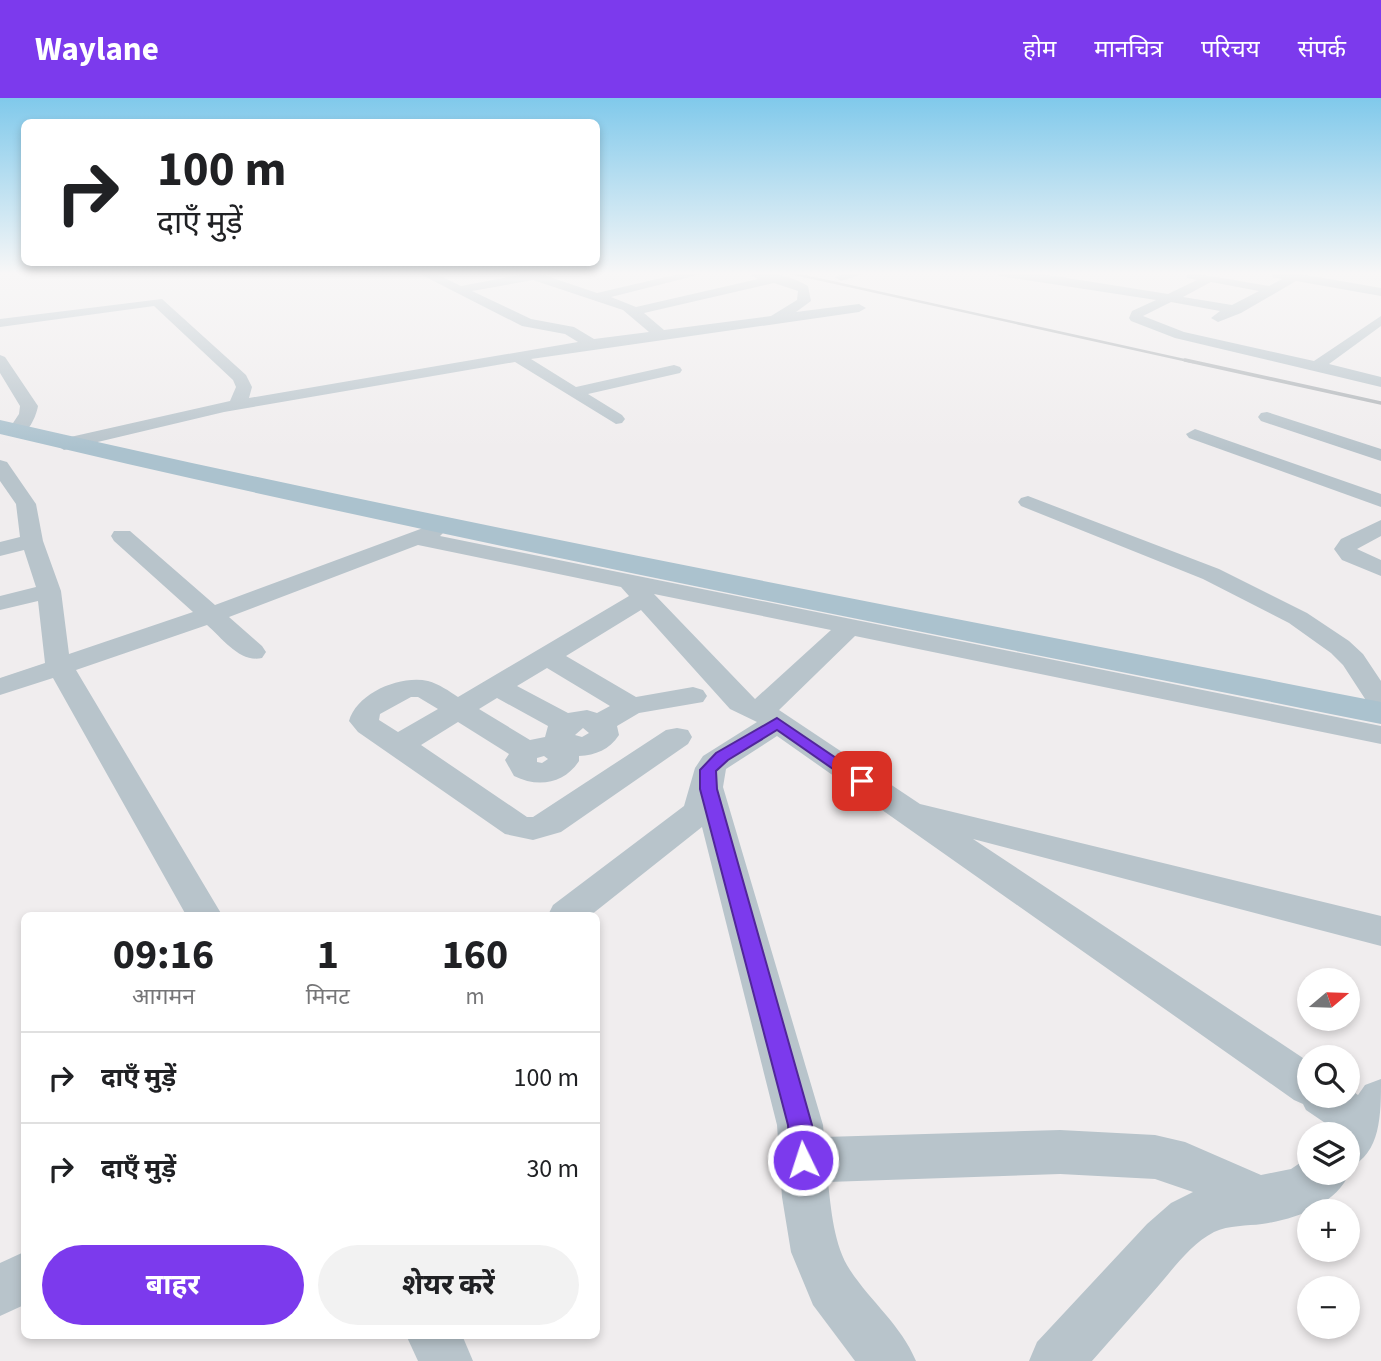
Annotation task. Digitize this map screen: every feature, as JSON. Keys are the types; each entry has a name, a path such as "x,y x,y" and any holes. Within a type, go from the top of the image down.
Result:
{"main road":[{"path":"5,438 56,442 1381,713"}],"street":[{"path":"189,331 240,378 244,387 237,406"},
{"path":"570,331 591,344"},
{"path":"657,331 662,335"},
{"path":"56,442 237,406 591,344 692,331"},
{"path":"1169,331 1381,382"},
{"path":"1180,335 1189,331"},
{"path":"1321,367 1320,362 1364,331"},
{"path":"1348,341 1370,345"},
{"path":"518,357 617,419"},
{"path":"609,368 650,359"},
{"path":"0,360 3,369 29,405 29,414 5,438"},
{"path":"575,392 674,370"},
{"path":"555,379 582,373"},
{"path":"1268,417 1381,455"},
{"path":"1195,434 1381,501"},
{"path":"0,466 26,504 32,541 49,591 54,647 61,668 203,912"},
{"path":"1028,502 1211,574 1298,618 1346,654 1381,702"},
{"path":"0,687 212,615 452,524"},
{"path":"1381,527 1349,544 1345,549 1350,555 1381,569"},
{"path":"122,536 253,652"},
{"path":"416,538 637,590 849,627 1381,735"},
{"path":"0,549 32,541"},
{"path":"403,749 409,739 546,656 637,590"},
{"path":"637,590 740,703 767,716 1297,1078"},
{"path":"0,603 49,591"},
{"path":"849,627 772,702 767,716 714,763 708,770 708,789 800,1125 806,1197 816,1252 831,1287 889,1361"},
{"path":"546,656 631,706"},
{"path":"496,686 566,724 587,719 600,723 631,706 693,696"},
{"path":"594,793 556,769 564,761 559,749 547,746 526,751 425,688 400,691 368,710 364,721 517,826 527,829 549,824 677,737"},
{"path":"570,912 696,814 708,789"},
{"path":"904,811 1381,931"},
{"path":"1341,1108 1364,1123"},
{"path":"803,1160 1060,1152 1155,1157 1185,1164 1261,1200"},
{"path":"1056,1361 1170,1236 1199,1214 1233,1204 1287,1197 1313,1185"},
{"path":"0,1290 21,1280"},
{"path":"435,1339 446,1361"}],"railway":[{"path":"1053,331 1193,362"},
{"path":"1185,360 1381,403"}],"route":[{"path":"803,1160 800,1125 708,789 708,770 722,757 777,723 862,781"}]}
